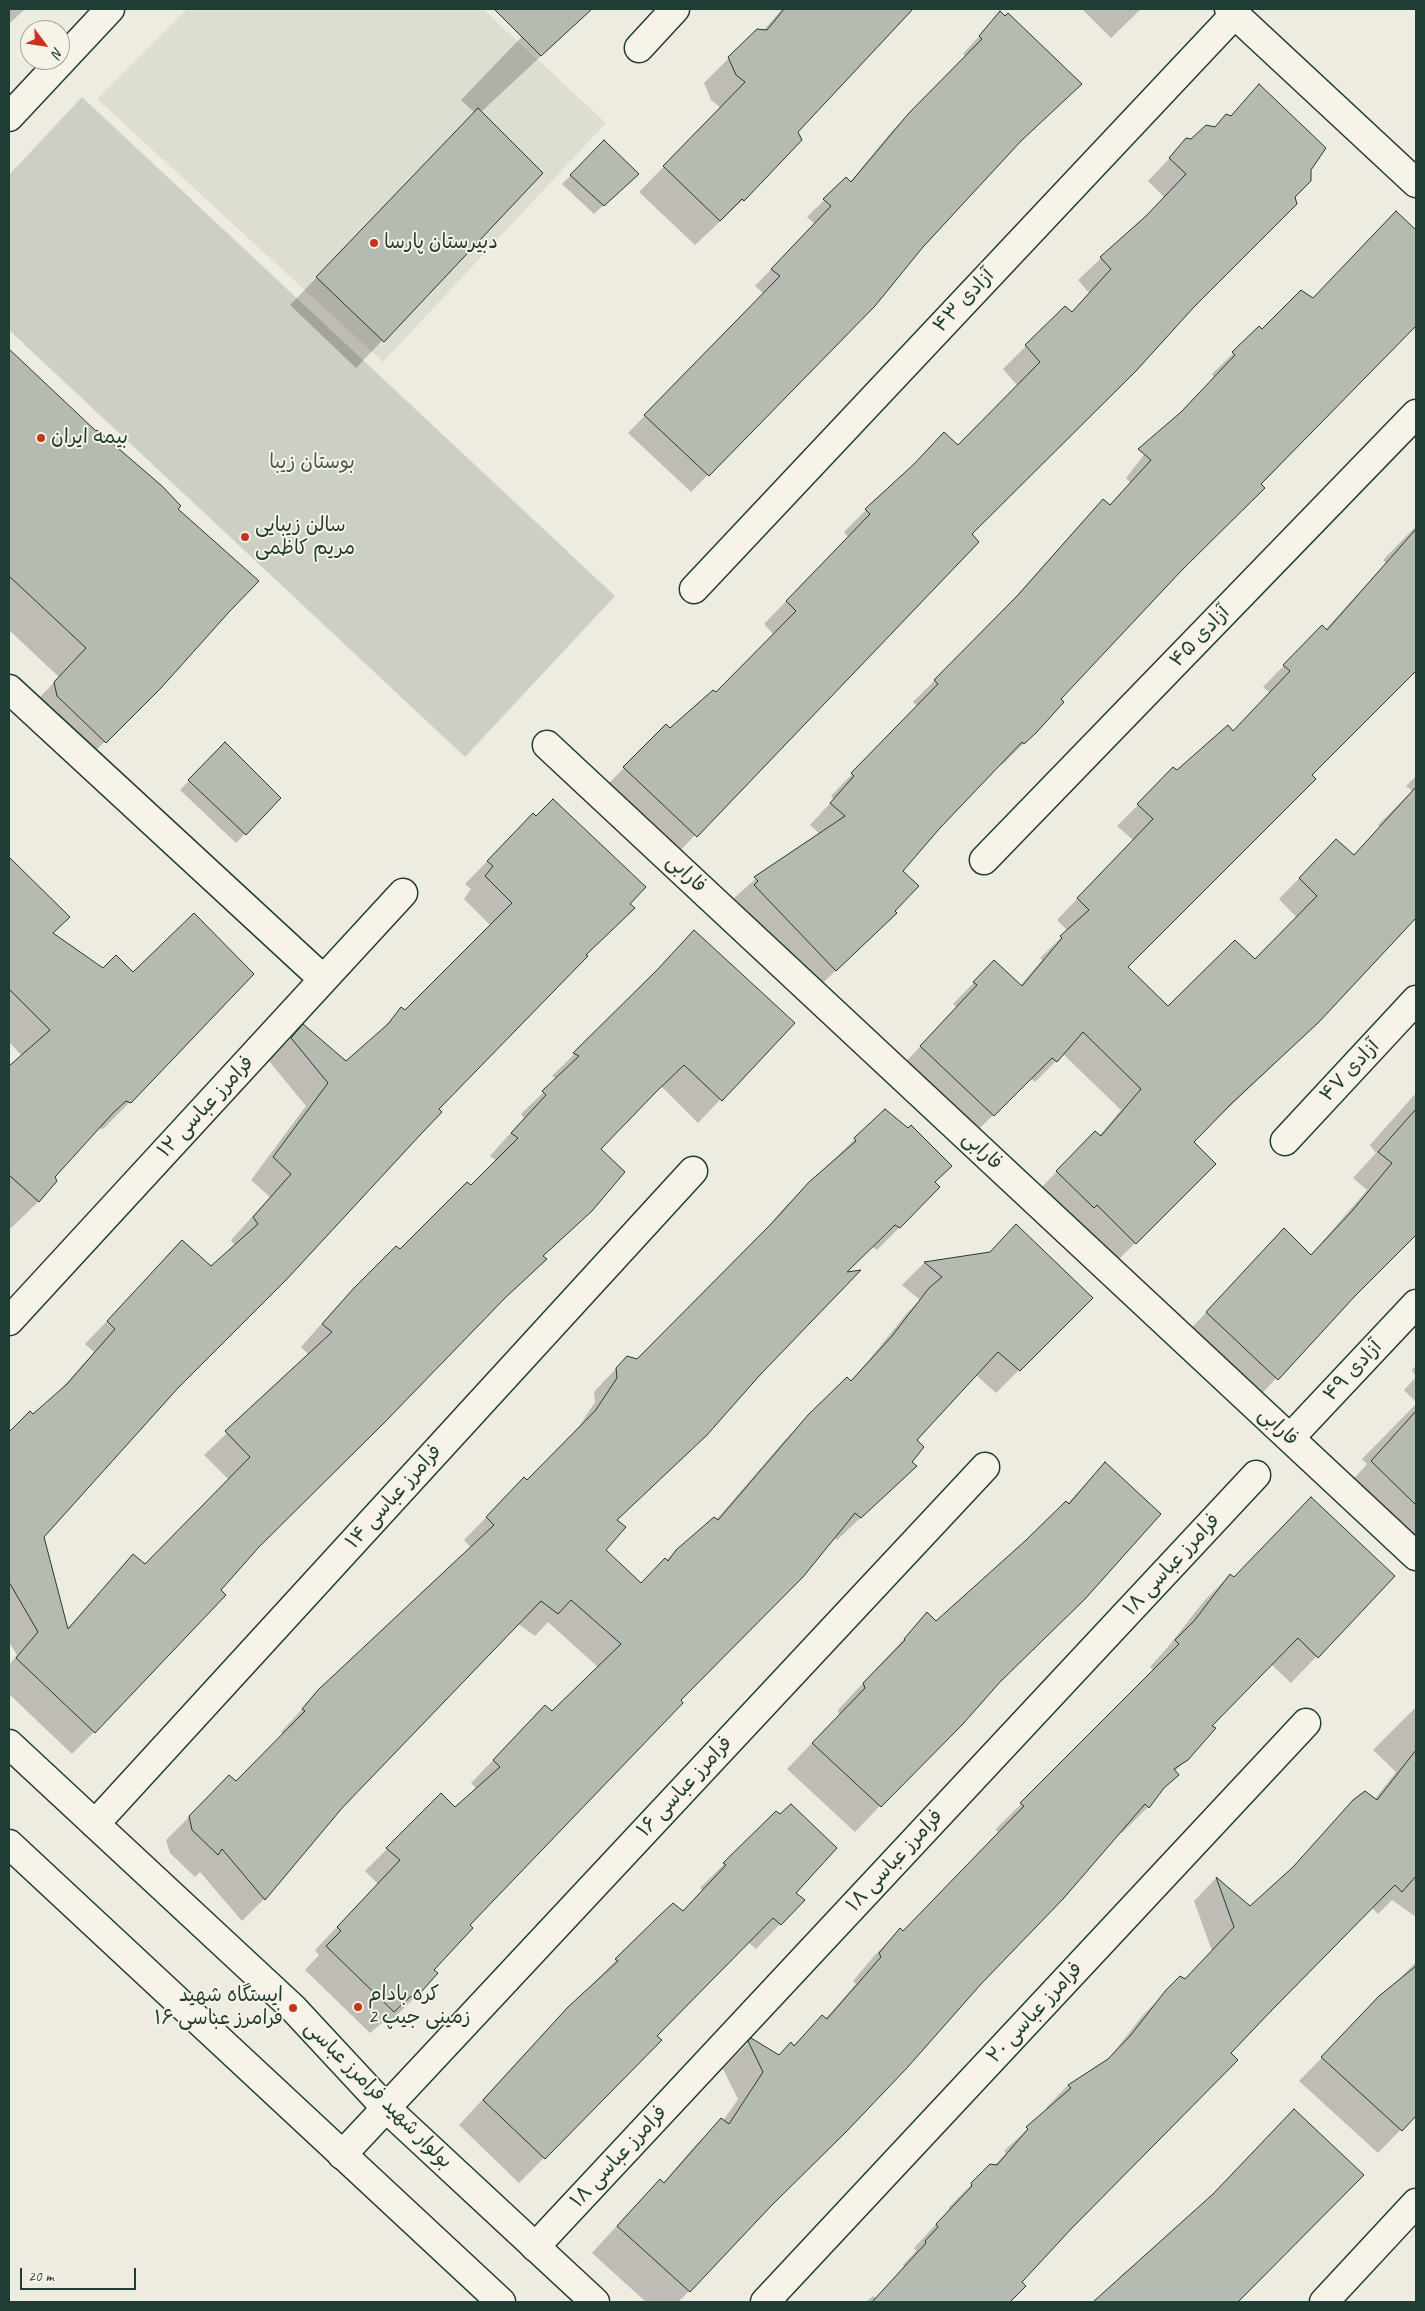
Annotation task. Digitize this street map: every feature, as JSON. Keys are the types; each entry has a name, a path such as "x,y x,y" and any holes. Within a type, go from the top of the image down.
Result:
{"street":[{"path":"9,117 110,9"},
{"path":"639,48 675,9"},
{"path":"1232,12 1416,183"},
{"name":"۴۳ آزادی","path":"694,588 1232,12"},
{"name":"۴۵ آزادی","path":"984,860 1416,414"},
{"path":"11,696 323,980"},
{"name":"فارابی","path":"548,745 1416,1556"},
{"name":"فرامرز عباسی ۱۲","path":"9,1320 403,893"},
{"name":"۴۷ آزادی","path":"1285,1141 1416,1000"},
{"name":"فرامرز عباسی ۱۴","path":"95,1824 693,1171"},
{"name":"۴۹ آزادی","path":"1290,1438 1416,1304"},
{"name":"فرامرز عباسی ۱۶","path":"342,2155 985,1467"},
{"name":"فرامرز عباسی ۱۸","path":"535,2247 1256,1475"},
{"name":"فرامرز عباسی ۲۰","path":"765,2302 1306,1723"},
{"name":"بولوار شهید فرامرز عباسی","path":"9,1744 293,2008 385,2107 595,2302"},
{"path":"9,1844 501,2302"},
{"path":"1324,2302 1416,2204"}],"shaded area":[{"name":"دبیرستان پارسا","path":"187,9 483,9 606,123 383,362 97,99"}],"green space":[{"name":"بوستان زیبا","path":"82,97 615,596 465,757 9,330 9,175"}],"building":[{"path":"494,9 592,9 541,56"},
{"path":"784,9 913,9 798,132 802,140 744,201 742,199 720,221 663,166 745,82 736,75 728,57 757,29 767,30"},
{"path":"1000,11 1005,16 1008,13 1082,84 1021,141 923,247 875,306 709,476 644,415 780,276 771,269 831,206 823,199 846,177 851,182 909,113 982,39 979,36"},
{"path":"1259,84 1326,148 1311,170 1311,181 1295,197 1297,204 1194,307 1136,371 972,534 979,542 697,837 623,767 666,724 670,728 713,690 716,692 796,611 786,601 870,514 865,509 914,464 944,432 958,445 1040,362 1025,345 1065,306 1072,312 1111,269 1100,257 1146,216 1186,174 1169,158 1186,138 1191,139 1206,125 1215,127 1226,114 1231,116"},
{"path":"478,108 543,173 384,342 316,277"},
{"path":"604,140 639,174 604,206 570,175"},
{"path":"1396,211 1416,230 1416,326 1261,484 1265,488 1182,570 1061,699 1064,702 1036,733 1024,744 1022,742 940,828 903,871 919,886 895,911 897,913 836,971 754,885 758,881 754,877 845,816 830,803 854,776 851,773 938,684 934,680 1018,595 1103,499 1110,505 1151,460 1138,449 1181,412 1235,355 1232,352 1259,326 1262,329 1301,290 1313,298"},
{"path":"9,349 96,431 162,486 181,506 178,509 259,581 161,688 106,743 57,696 54,682 86,648 9,576"},
{"path":"1416,529 1416,671 1312,775 1316,779 1128,967 1168,1006 1235,940 1255,959 1317,896 1299,878 1336,839 1354,855 1416,787 1416,918 1319,1022 1232,1103 1194,1142 1216,1164 1136,1244 1097,1205 1094,1208 1056,1171 1095,1131 1101,1136 1141,1089 1083,1032 1057,1062 1052,1058 994,1116 920,1046 977,985 973,982 994,960 1022,986 1062,938 1060,936 1089,910 1077,898 1153,819 1137,804 1173,767 1177,770 1228,725 1233,731 1290,671 1283,665 1322,625 1327,630"},
{"path":"225,742 281,798 246,835 188,780"},
{"path":"553,799 646,887 630,904 635,908 586,955 588,956 439,1109 442,1112 287,1279 178,1388 44,1537 68,1629 133,1554 145,1564 250,1457 225,1431 332,1332 322,1324 353,1289 396,1246 400,1249 467,1182 471,1185 518,1138 511,1133 546,1095 542,1091 579,1056 573,1053 657,970 694,930 795,1023 722,1101 684,1065 656,1092 601,1149 625,1172 592,1211 543,1256 547,1259 505,1298 384,1423 259,1547 221,1590 226,1595 95,1733 16,1658 38,1632 9,1582 9,1432 30,1411 33,1414 67,1384 115,1329 107,1321 182,1240 211,1266 258,1224 253,1217 291,1174 273,1157 328,1083 291,1038 303,1024 346,1061 388,1024 401,1007 405,1010 512,903 485,876 493,866 487,861 533,813 536,816"},
{"path":"9,857 70,917 53,933 103,968 116,955 133,972 194,913 254,974 131,1103 126,1101 113,1113 55,1177 57,1181 39,1202 9,1175 9,1066 50,1030 9,989"},
{"path":"885,1109 908,1128 911,1125 952,1166 935,1182 940,1187 900,1228 895,1225 847,1272 861,1270 760,1375 707,1435 617,1520 626,1527 606,1550 641,1583 665,1558 668,1561 676,1550 714,1517 718,1520 808,1415 847,1377 851,1381 892,1336 929,1288 942,1277 924,1262 990,1252 1016,1224 1093,1298 1020,1371 998,1352 917,1440 924,1447 912,1462 917,1466 861,1518 855,1513 803,1577 681,1700 683,1703 470,1925 473,1928 434,1970 438,1973 414,2000 411,1996 394,2012 326,1946 341,1931 337,1927 400,1860 386,1848 441,1793 455,1807 500,1767 493,1760 545,1705 552,1711 621,1644 571,1600 558,1614 541,1601 343,1807 265,1900 222,1849 218,1855 192,1830 189,1816 229,1775 236,1781 305,1711 302,1709 318,1690 494,1525 486,1517 524,1477 527,1480 595,1411 617,1378 616,1368 627,1356 637,1359 772,1223 809,1182 856,1141 854,1138"},
{"path":"1416,1109 1416,1235 1355,1296 1278,1380 1206,1312 1284,1228 1311,1255 1352,1211 1392,1163 1378,1152"},
{"path":"1416,1411 1416,1505 1371,1461"},
{"path":"1105,1462 1161,1514 1085,1599 1000,1682 962,1725 881,1807 812,1743 865,1688 863,1683 905,1640 927,1612 936,1621 1025,1541 1066,1501 1069,1504"},
{"path":"1311,1497 1395,1576 1318,1658 1298,1638 1212,1726 1216,1728 1188,1760 1174,1769 1179,1775 1164,1788 1149,1808 1145,1804 1063,1899 982,1983 906,2069 772,2205 690,2292 617,2226 660,2179 664,2183 721,2118 729,2124 763,2072 748,2041 751,2038 779,2055 791,2042 794,2046 822,2015 827,2019 881,1957 879,1953 900,1928 903,1931 1024,1806 1020,1803 1179,1644 1175,1640 1194,1621 1230,1574 1234,1577"},
{"path":"1416,1750 1416,1876 1402,1892 1395,1885 1231,2053 1238,2060 1072,2228 1022,2282 1026,2286 1010,2302 872,2302 926,2243 925,2241 938,2227 936,2224 972,2186 971,2183 990,2164 997,2165 1028,2129 1026,2127 1071,2088 1068,2085 1108,2059 1130,2036 1166,1990 1180,1976 1185,1979 1234,1927 1216,1877 1250,1906 1293,1867 1353,1800 1365,1791 1377,1800"},
{"path":"791,1804 837,1848 796,1893 805,1900 781,1925 773,1918 657,2036 662,2040 545,2159 483,2100 568,2007 618,1961 615,1959 659,1916 673,1903 683,1911 726,1865 723,1863 776,1811 780,1814"},
{"path":"1416,1966 1416,2116 1402,2131 1321,2057 1379,1996"},
{"path":"1294,2109 1364,2175 1238,2302 1093,2302 1213,2194"}],"place":[{"name":"دبیرستان پارسا","path":"374,243"},
{"name":"بیمه ایران","path":"41,438"},
{"name":"سالن زیبایی مریم کاظمی","path":"245,537"},
{"name":"کره بادام زمینی جیپ 2","path":"358,2007"},
{"name":"ایستگاه شهید فرامرز عباسی ۱۶","path":"293,2008"}]}
